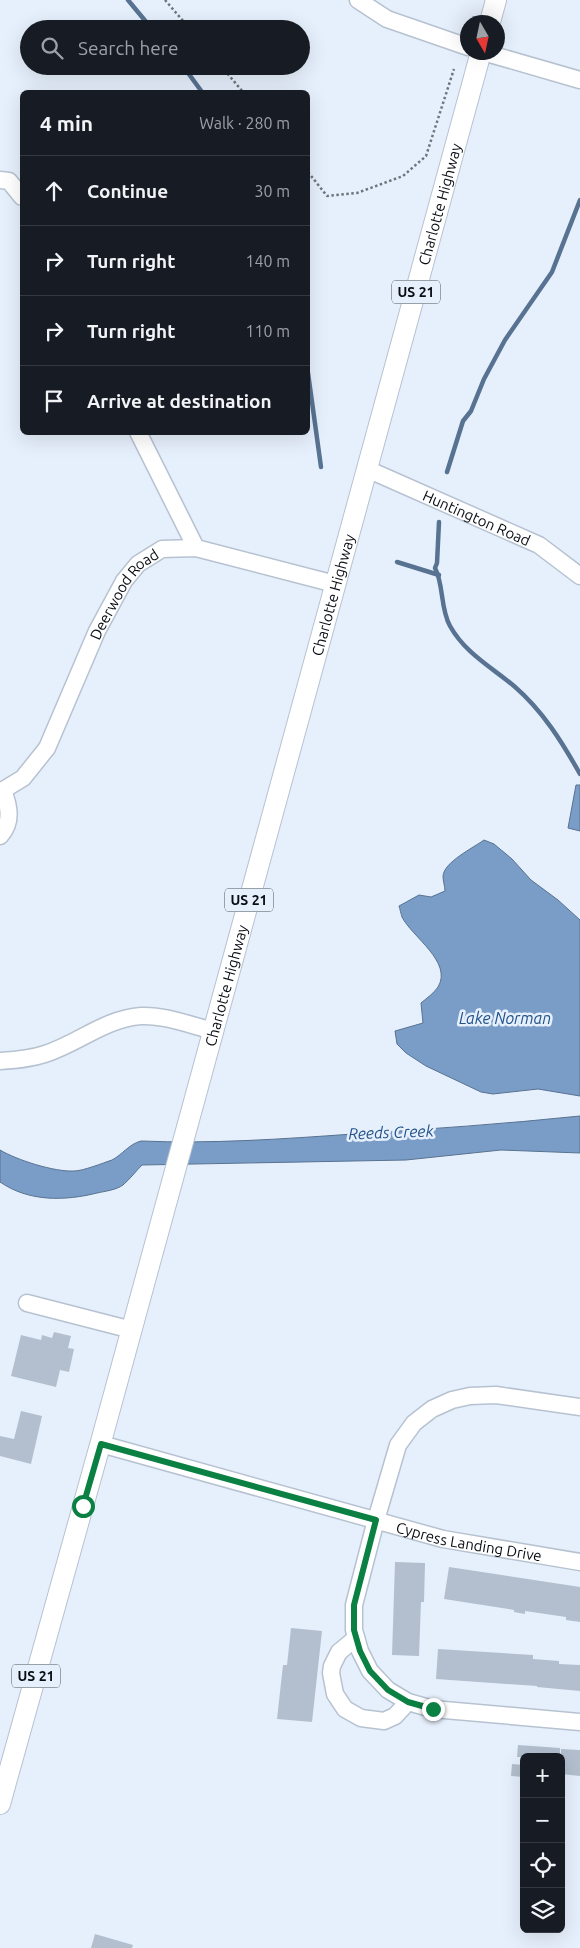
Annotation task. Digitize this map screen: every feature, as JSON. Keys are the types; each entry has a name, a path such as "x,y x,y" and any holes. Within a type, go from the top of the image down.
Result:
{"main road":[{"path":"492,15 496,0"},
{"name":"Charlotte Highway","path":"0,1804 101,1444 212,1031 480,60"}],"street":[{"path":"358,0 387,18 460,44"},
{"path":"505,59 580,80"},
{"path":"0,180 10,181 20,194"},
{"path":"140,435 196,548"},
{"name":"Huntington Road","path":"367,470 539,545 580,576"},
{"name":"Deerwood Road","path":"2,791 23,778 47,748 97,631 124,582 138,564 162,549 196,548 335,584"},
{"path":"0,836 8,823 9,815 2,791"},
{"path":"0,1061 20,1060 47,1054 115,1021 142,1016 164,1018 212,1031"},
{"path":"27,1303 132,1330"},
{"path":"580,1407 496,1395 470,1396 452,1400 432,1409 414,1423 398,1445 354,1605 354,1630 360,1651 370,1671 388,1690 408,1702 433,1709 580,1722"},
{"name":"Cypress Landing Drive","path":"101,1444 443,1539 580,1562"},
{"path":"356,1638 339,1652 331,1672 335,1694 345,1709 351,1714 368,1721 384,1721 395,1716 408,1702"}],"path":[{"path":"166,0 183,20"},
{"path":"310,175 326,196 358,193 403,176 426,156 454,69"},
{"path":"229,75 242,90"}],"water":[{"path":"576,785 580,785 580,831 568,828"},
{"name":"Lake Norman","path":"484,840 494,844 512,859 531,880 558,900 580,920 580,1096 538,1089 493,1094 481,1092 426,1066 406,1053 397,1044 395,1031 423,1023 421,1003 438,987 441,978 440,968 436,959 407,925 402,917 399,906 419,895 431,897 445,891 443,876 448,866"},
{"name":"Reeds Creek","path":"580,1116 580,1153 501,1150 406,1160 142,1165 126,1183 117,1188 85,1196 60,1198 47,1198 23,1193 11,1189 0,1182 0,1150 36,1165 56,1170 78,1171 112,1160 141,1141 194,1142 273,1139"}],"building":[{"path":"54,1332 71,1336 68,1348 74,1349 69,1372 60,1370 56,1387 11,1376 21,1335 41,1340 42,1335 52,1338"},
{"path":"21,1411 42,1416 31,1464 0,1456 0,1436 14,1439"},
{"path":"395,1562 425,1563 424,1602 421,1602 419,1656 392,1655"},
{"path":"449,1567 580,1587 580,1622 566,1620 566,1617 525,1611 525,1614 514,1612 514,1610 444,1599"},
{"path":"291,1628 322,1631 312,1722 277,1719 283,1665 287,1665"},
{"path":"438,1649 533,1655 533,1659 559,1661 559,1664 580,1665 580,1691 436,1679"},
{"path":"518,1745 560,1748 560,1753 520,1753 520,1757 517,1757"},
{"path":"561,1749 580,1750 580,1776 565,1774 565,1753 561,1753"},
{"path":"512,1764 520,1765 520,1777 511,1776"},
{"path":"95,1934 133,1945 132,1948 91,1948"}],"waterway":[{"path":"128,0 145,20"},
{"path":"190,75 201,90"},
{"path":"447,472 463,421 471,411 484,379 505,340 552,272 580,200"},
{"path":"310,387 321,467"},
{"path":"439,522 437,563 435,568 450,626 456,636 471,652 514,686 543,716 580,774"},
{"path":"397,562 439,575"}],"route":[{"path":"83,1506 101,1444 376,1520 354,1605 354,1630 360,1651 370,1671 388,1690 408,1702 433,1709"}]}
